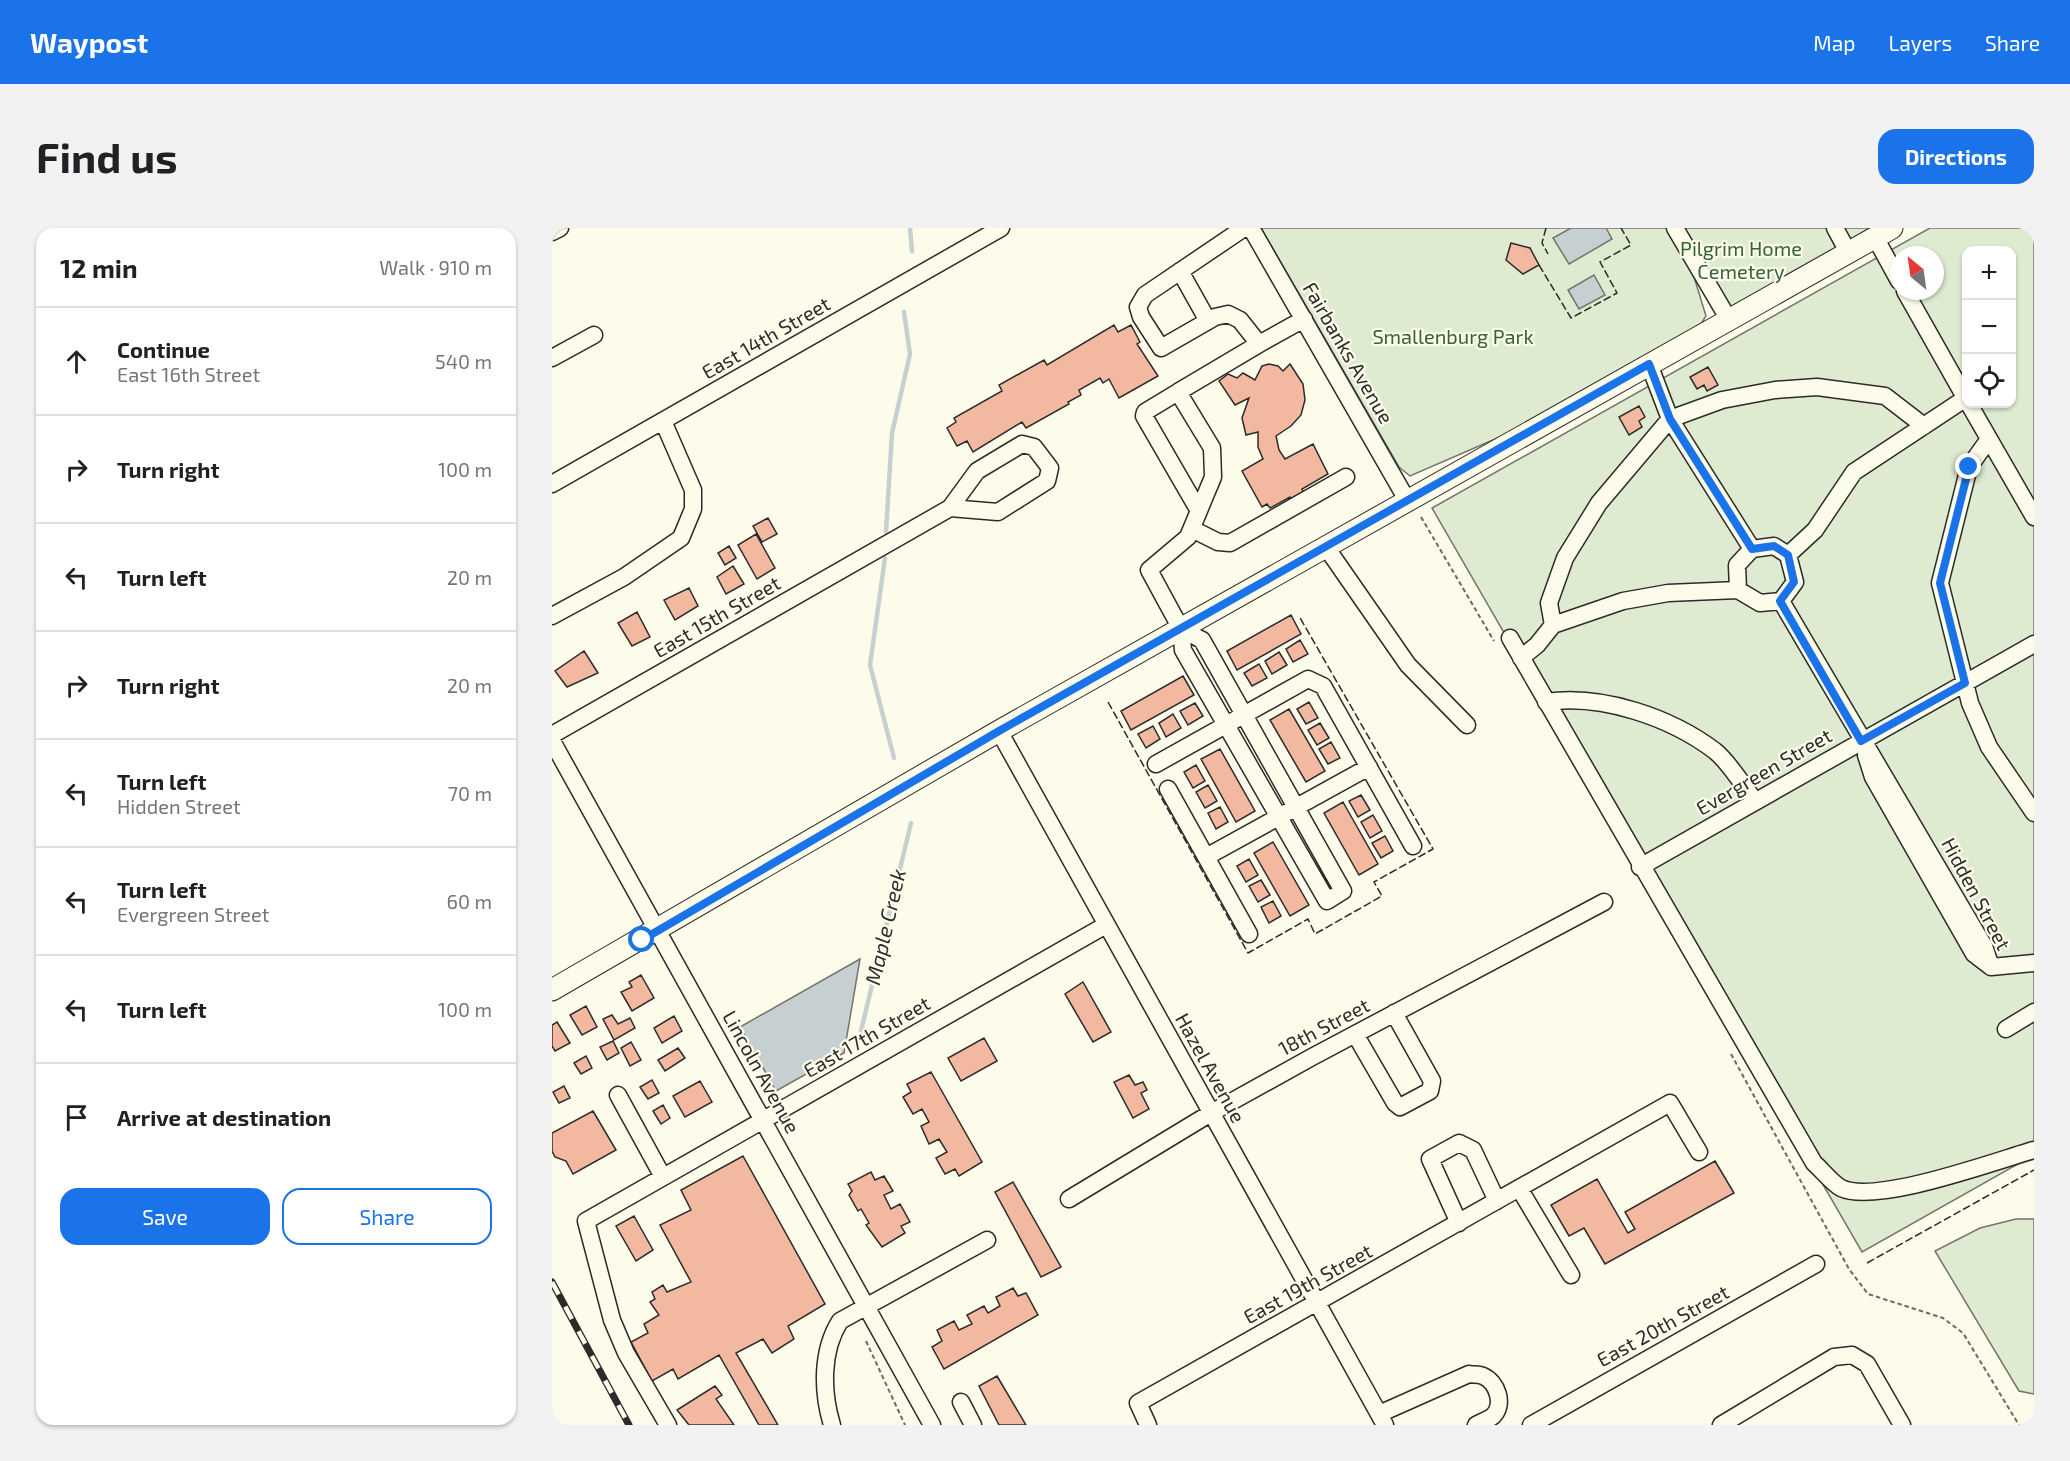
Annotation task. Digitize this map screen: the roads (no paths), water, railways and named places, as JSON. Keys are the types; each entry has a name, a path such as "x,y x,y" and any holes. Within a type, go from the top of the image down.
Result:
{"main road":[{"path":"552,990 659,931 999,731 1884,233"}],"street":[{"path":"552,232 560,228"},
{"name":"East 14th Street","path":"552,484 1001,228"},
{"path":"1244,228 1145,295 1138,307 1141,317 1161,348 1208,321 1228,314 1240,320 1259,344"},
{"name":"Fairbanks Avenue","path":"1251,228 1407,500"},
{"path":"1675,228 1729,320"},
{"path":"1835,228 1848,252"},
{"path":"1884,233 1890,252"},
{"path":"1180,271 1208,321"},
{"path":"1910,300 1962,391"},
{"path":"1199,511 1143,414 1304,319"},
{"path":"552,358 594,336"},
{"path":"1649,364 1670,419 1752,549"},
{"path":"1552,625 1549,603 1565,558 1599,502 1670,419 1722,400 1774,390 1817,387 1885,396 1924,426"},
{"path":"1178,392 1212,448 1213,477 1188,537 1149,570 1181,629 1183,650 1327,902 1343,891 1202,640 1181,629"},
{"path":"1788,555 1815,530 1854,472 1962,401"},
{"path":"1971,408 2034,518"},
{"path":"552,616 624,577 681,538 693,509 693,490 663,421"},
{"path":"1989,439 1969,467 1940,583 1970,703 1989,747 2034,813"},
{"path":"1022,444 1034,447 1050,468 1047,481 998,512 950,508 977,471 1022,444"},
{"path":"1192,529 1218,542 1230,543 1346,477"},
{"name":"East 15th Street","path":"552,735 950,508"},
{"path":"1521,658 1536,645 1552,625 1623,600 1668,593 1738,590 1760,603 1780,601 1794,582 1788,555 1774,546 1752,549 1737,565 1738,590"},
{"path":"1326,547 1407,665 1467,725"},
{"name":"Hidden Street","path":"1780,601 1972,925 1984,946 1991,967 2034,963"},
{"path":"1510,638 1640,867 1814,1163 1842,1188 1875,1192 1958,1174 2034,1150"},
{"name":"Evergreen Street","path":"1640,867 2034,644"},
{"path":"1156,764 1308,679 1323,686 1413,846"},
{"path":"1546,702 1569,699 1620,708 1664,722 1716,752 1755,801"},
{"name":"Hazel Avenue","path":"999,731 1382,1419"},
{"name":"Lincoln Avenue","path":"552,741 765,1120 859,1310 932,1425"},
{"path":"1206,857 1369,768"},
{"path":"1168,789 1249,934"},
{"name":"18th Street","path":"1069,1199 1211,1113 1604,902"},
{"name":"East 17th Street","path":"668,1425 626,1353 612,1320 586,1221 1106,925"},
{"path":"2006,1029 2034,1012"},
{"path":"1355,1034 1395,1103 1400,1107 1430,1091 1432,1081 1394,1013"},
{"path":"618,1095 663,1178"},
{"name":"East 19th Street","path":"1148,1425 1138,1403 1670,1103 1699,1152"},
{"path":"1459,1223 1430,1159 1459,1143 1466,1145 1473,1150 1497,1201"},
{"path":"1520,1188 1570,1275"},
{"path":"832,1425 825,1402 826,1365 831,1335 840,1321 987,1240"},
{"name":"East 20th Street","path":"1531,1425 1816,1264"},
{"path":"1721,1425 1834,1357 1852,1355 1867,1364 1902,1425"},
{"path":"1382,1419 1469,1374 1482,1376 1492,1383 1498,1395 1499,1406 1493,1416 1476,1425"},
{"path":"961,1402 973,1425"}],"waterway":[{"name":"Maple Creek","path":"910,228 912,251"},
{"name":"Maple Creek","path":"886,532 892,433 910,354 904,312"},
{"name":"Maple Creek","path":"885,558 870,665 894,758"},
{"name":"Maple Creek","path":"861,1031 911,823"}],"railway":[{"path":"552,1282 629,1425"}],"park label":[{"name":"Pilgrim Home Cemetery","path":"1741,260"},
{"name":"Smallenburg Park","path":"1453,337"}]}
